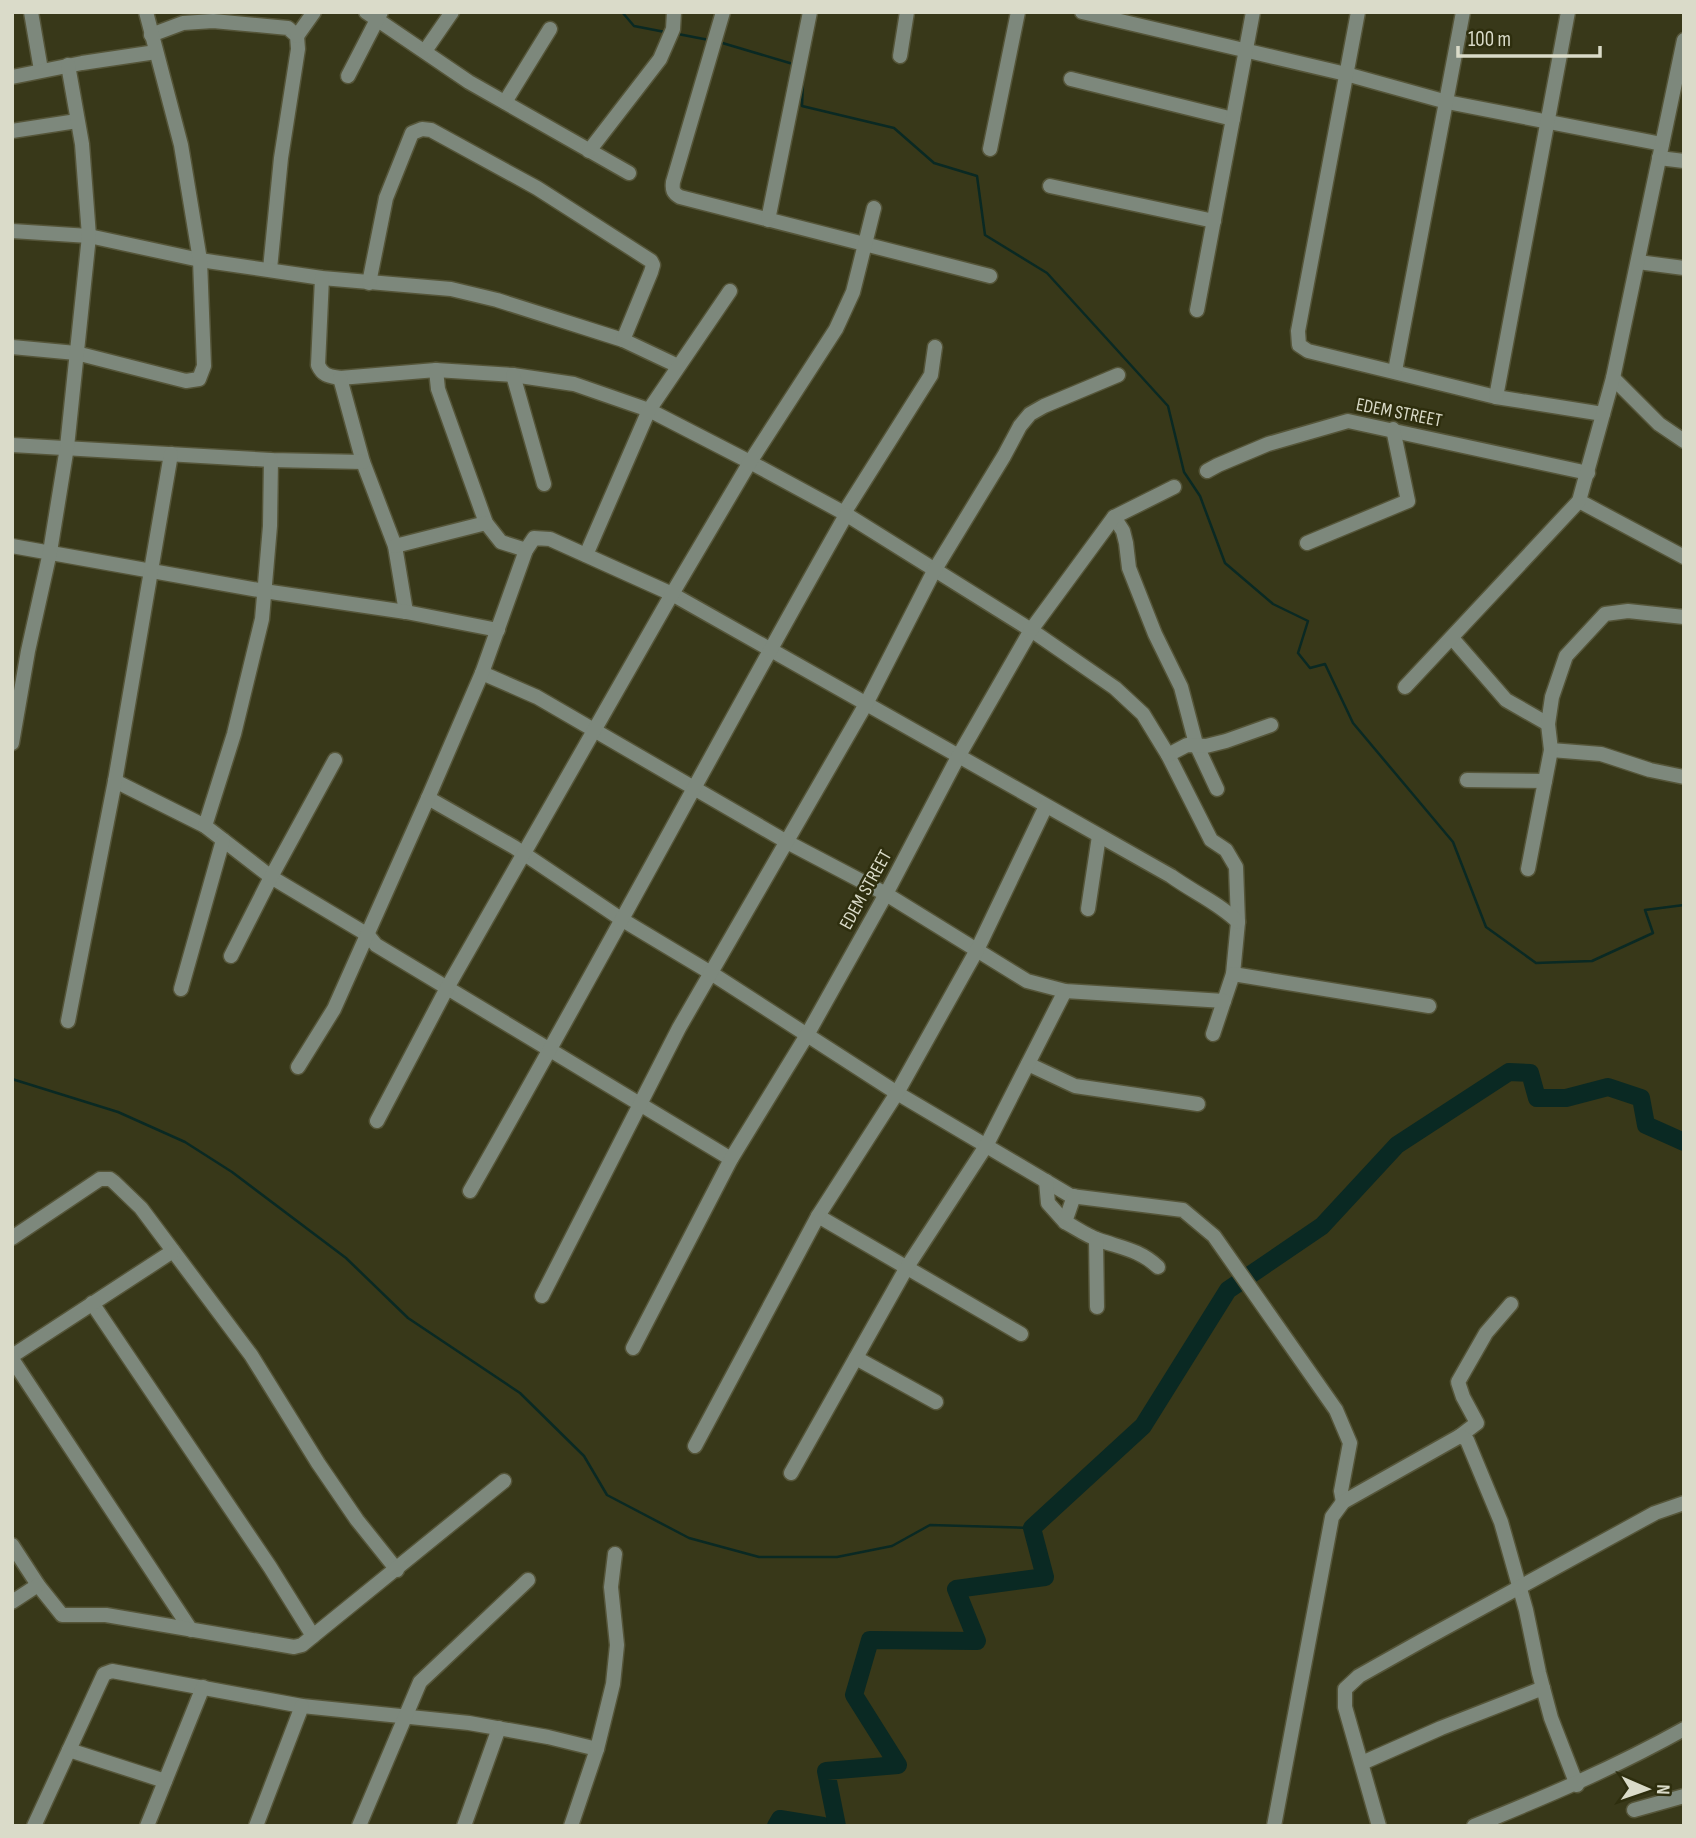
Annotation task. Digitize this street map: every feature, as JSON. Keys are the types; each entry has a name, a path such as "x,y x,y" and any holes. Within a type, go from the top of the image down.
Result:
{"street":[{"path":"31,12 41,70"},
{"path":"12,347 75,353 186,381 199,379 204,366 200,260 181,145 146,12"},
{"path":"270,269 281,158 298,49 297,36 314,12"},
{"path":"425,51 452,12"},
{"path":"589,150 660,59 673,29 674,12"},
{"path":"723,12 672,189 680,197 990,276"},
{"path":"768,220 810,12"},
{"path":"900,56 907,12"},
{"path":"990,149 1018,12"},
{"path":"1082,12 1346,74 1447,102 1661,151 1684,161"},
{"path":"1197,310 1253,12"},
{"path":"1358,12 1299,345 1308,351 1496,397 1603,414"},
{"path":"1395,372 1463,12"},
{"path":"1496,397 1568,12"},
{"path":"348,76 375,14 469,82 629,173"},
{"path":"151,35 183,23 214,21 288,28 297,36"},
{"path":"505,102 550,29"},
{"path":"1405,687 1579,501 1613,378 1683,48"},
{"path":"12,77 68,65 156,52"},
{"path":"12,743 28,651 50,552 67,447 89,236 82,144 68,65"},
{"path":"1071,79 1233,119"},
{"path":"12,131 77,121"},
{"path":"369,283 390,187 412,133 422,129 431,130 537,188 651,261 652,272 623,340"},
{"path":"1050,186 1214,221"},
{"path":"377,1121 447,988 672,594 750,462 836,329 853,292 874,208"},
{"path":"12,231 89,236 200,260 322,278 451,289 497,300 623,340 678,366"},
{"path":"1638,262 1684,268"},
{"path":"322,278 318,365 327,376 340,378 436,370 513,375 574,384 649,410 845,514 1031,630 1115,688 1143,714 1168,755 1211,839 1226,850 1236,867 1238,922 1233,974 1213,1034"},
{"path":"586,555 649,410 730,291"},
{"path":"470,1191 550,1051 845,514 931,375 935,346"},
{"path":"436,370 438,389 486,523 501,542 526,550"},
{"path":"513,375 544,484"},
{"path":"542,1296 710,973 866,704 934,571 1020,426 1030,414 1044,406 1118,375"},
{"path":"340,378 363,462 396,546 406,612"},
{"path":"1613,378 1659,424 1684,441"},
{"name":"EDEM STREET","path":"1207,471 1268,444 1348,421 1588,473"},
{"path":"1307,543 1408,501 1393,429"},
{"path":"12,445 271,460 363,462"},
{"path":"68,1021 115,781 172,454"},
{"path":"205,826 234,734 262,619 270,526 271,460"},
{"name":"EDEM STREET","path":"633,1348 731,1159 807,1035 886,894 958,757 1031,630 1114,517 1174,487"},
{"path":"1579,501 1684,557"},
{"path":"1114,517 1123,531 1132,577 1181,687 1196,744 1217,789"},
{"path":"396,546 486,523"},
{"path":"298,1067 328,1021 368,935 482,673 526,550 534,538 540,537 550,539 672,594 1171,876 1227,911 1238,922"},
{"path":"12,546 264,591 406,612 498,631"},
{"path":"1528,869 1550,750 1548,724 1555,686 1566,656 1605,614 1628,611 1684,617"},
{"path":"1452,638 1506,699 1548,724"},
{"path":"482,673 537,697 786,842 886,894 1027,981 1065,991 1224,1002"},
{"path":"1168,755 1187,745 1206,746 1271,725"},
{"path":"1550,750 1601,754 1650,770 1684,777"},
{"path":"231,956 335,760"},
{"path":"1467,780 1545,781"},
{"path":"115,781 205,826 271,877 368,935 376,945 731,1159"},
{"path":"428,798 524,854 621,919 897,1093 1045,1181 1074,1196 1183,1210 1214,1236 1336,1410 1350,1443 1342,1492 1343,1502"},
{"path":"695,1446 818,1216 897,1093 977,950 1046,806"},
{"path":"1088,909 1099,836"},
{"path":"181,989 223,840"},
{"path":"1233,974 1429,1006"},
{"path":"791,1473 907,1267 986,1146 1065,991"},
{"path":"1028,1064 1075,1086 1198,1104"},
{"path":"12,1238 100,1179 110,1179 141,1208 251,1355 317,1462 357,1520 397,1570"},
{"path":"1045,1181 1048,1203 1065,1222 1096,1239 1147,1256 1158,1267"},
{"path":"1065,1222 1074,1196"},
{"path":"818,1216 1021,1334"},
{"path":"1096,1239 1097,1307"},
{"path":"173,1251 12,1357 18,1380 191,1630"},
{"path":"92,1303 270,1567 313,1636"},
{"path":"1273,1826 1332,1517 1343,1502 1460,1436 1476,1423 1462,1397 1458,1382 1486,1333 1511,1304"},
{"path":"856,1358 936,1402"},
{"path":"1460,1436 1467,1440 1501,1522 1551,1718 1577,1784"},
{"path":"12,1545 62,1615 106,1615 294,1647 302,1645 397,1570 504,1481"},
{"path":"1379,1826 1345,1707 1345,1689 1359,1676 1655,1513 1684,1503"},
{"path":"571,1826 597,1749 613,1684 617,1645 611,1587 615,1554"},
{"path":"359,1826 420,1682 528,1580"},
{"path":"12,1602 38,1585"},
{"path":"34,1826 104,1674 113,1671 302,1706 499,1728 597,1749"},
{"path":"147,1826 203,1687"},
{"path":"1362,1763 1543,1688"},
{"path":"256,1826 302,1706"},
{"path":"464,1826 499,1728"},
{"path":"1474,1826 1577,1784 1635,1757 1684,1729"},
{"path":"69,1750 165,1781"},
{"path":"1634,1811 1684,1796"}],"waterway":[{"path":"622,12 634,26 665,32"},
{"path":"678,34 709,40"},
{"path":"719,42 793,64"},
{"path":"803,81 802,106 894,128 934,163 977,176 985,235 1047,273 1168,406 1184,472 1200,496 1225,563 1273,604 1308,621 1298,653 1310,668 1325,664 1353,723 1453,842 1486,927 1536,963 1592,961 1653,933 1645,910 1684,905"},
{"path":"837,1826 826,1771 898,1765 854,1695 870,1640 977,1641 956,1589 1045,1577 1032,1528 1143,1426 1228,1290 1322,1226 1397,1145 1509,1072 1530,1073 1537,1098 1566,1098 1608,1087 1641,1098 1646,1125 1684,1142"},
{"path":"12,1079 118,1112 185,1142 232,1172 346,1258 408,1318 520,1393 584,1456 607,1495 689,1538 759,1557 837,1557 892,1546 930,1525 1032,1528"},
{"path":"776,1826 780,1819 823,1826"}]}
